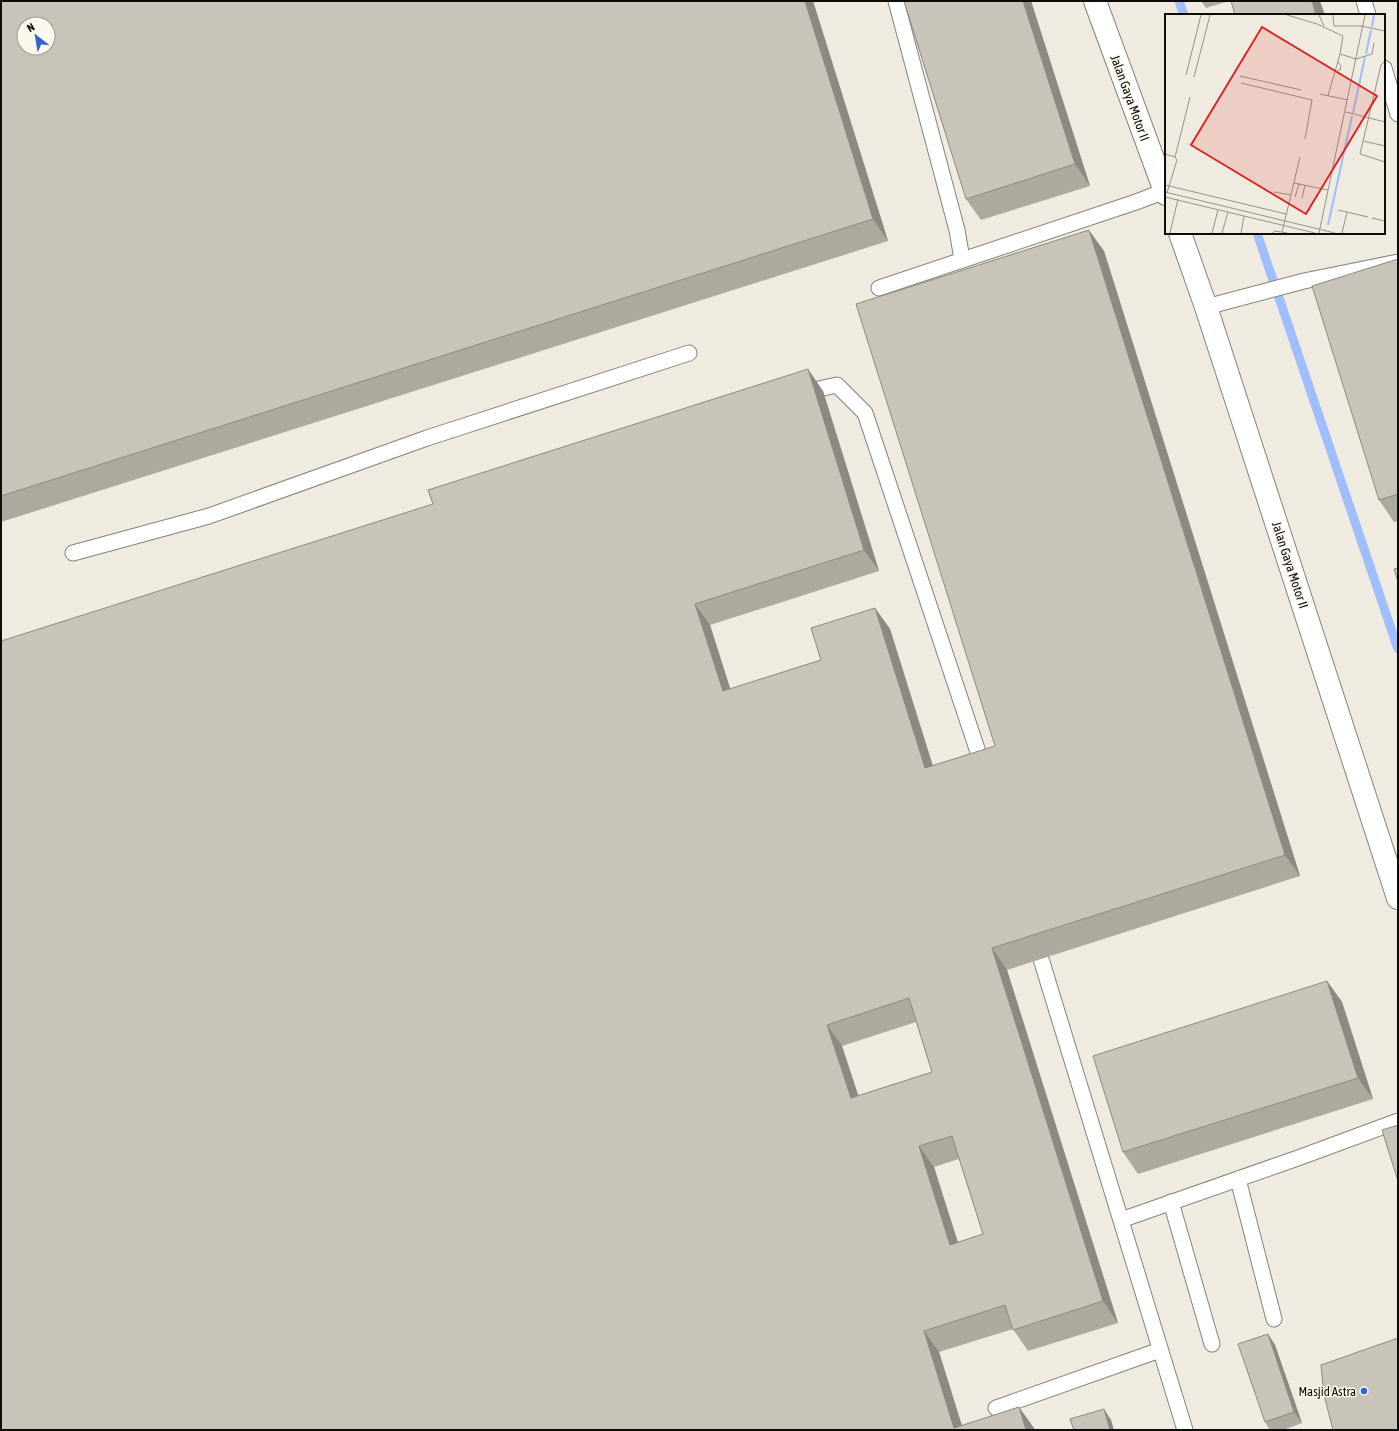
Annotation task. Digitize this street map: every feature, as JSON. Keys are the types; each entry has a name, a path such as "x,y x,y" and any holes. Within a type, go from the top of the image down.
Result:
{"street":[{"name":"Jalan Gaya Motor II","path":"1095,1 1165,192"},
{"name":"Jalan Gaya Motor II","path":"1180,234 1206,308 1398,898"}],"lane":[{"path":"911,1 897,5 957,230 962,259"},
{"path":"1364,1 1368,14"},
{"path":"1385,71 1398,114"},
{"path":"879,288 1165,192"},
{"path":"1206,308 1304,281 1398,262"},
{"path":"73,553 209,516 427,438 688,353"},
{"path":"791,397 837,385 865,413 985,775"},
{"path":"1040,959 1185,1430"},
{"path":"1121,1220 1398,1122"},
{"path":"1238,1179 1274,1319"},
{"path":"1171,1202 1212,1344"},
{"path":"996,1408 1160,1350"}],"building":[{"path":"1,1 805,1 873,219 1,496"},
{"path":"904,1 1023,1 1075,164 966,199"},
{"path":"1231,1 1312,1 1316,14 1235,14"},
{"path":"1089,230 1285,855 992,948 1103,1301 1013,1330 1005,1305 924,1331 954,1428 1019,1407 1026,1430 1,1430 1,641 433,504 428,490 808,369 864,550 695,604 723,691 821,660 811,628 875,608 925,768 995,746 856,304","holes":["909,998 932,1072 851,1098 827,1025","952,1136 983,1234 950,1245 919,1146"]},
{"path":"1398,259 1398,494 1379,500 1312,286"},
{"path":"1398,568 1398,582 1394,569"},
{"path":"1327,981 1358,1078 1123,1152 1093,1056"},
{"path":"1398,1125 1398,1181 1382,1130"},
{"path":"1268,1334 1294,1412 1265,1422 1238,1344"},
{"name":"Masjid Astra","path":"1398,1338 1398,1430 1333,1430 1324,1395 1321,1365"},
{"path":"1104,1409 1110,1430 1074,1430 1070,1419"}],"waterway":[{"path":"1179,1 1184,14"},
{"path":"1257,234 1398,649"}],"place":[{"name":"Masjid Astra","path":"1364,1391"}]}
